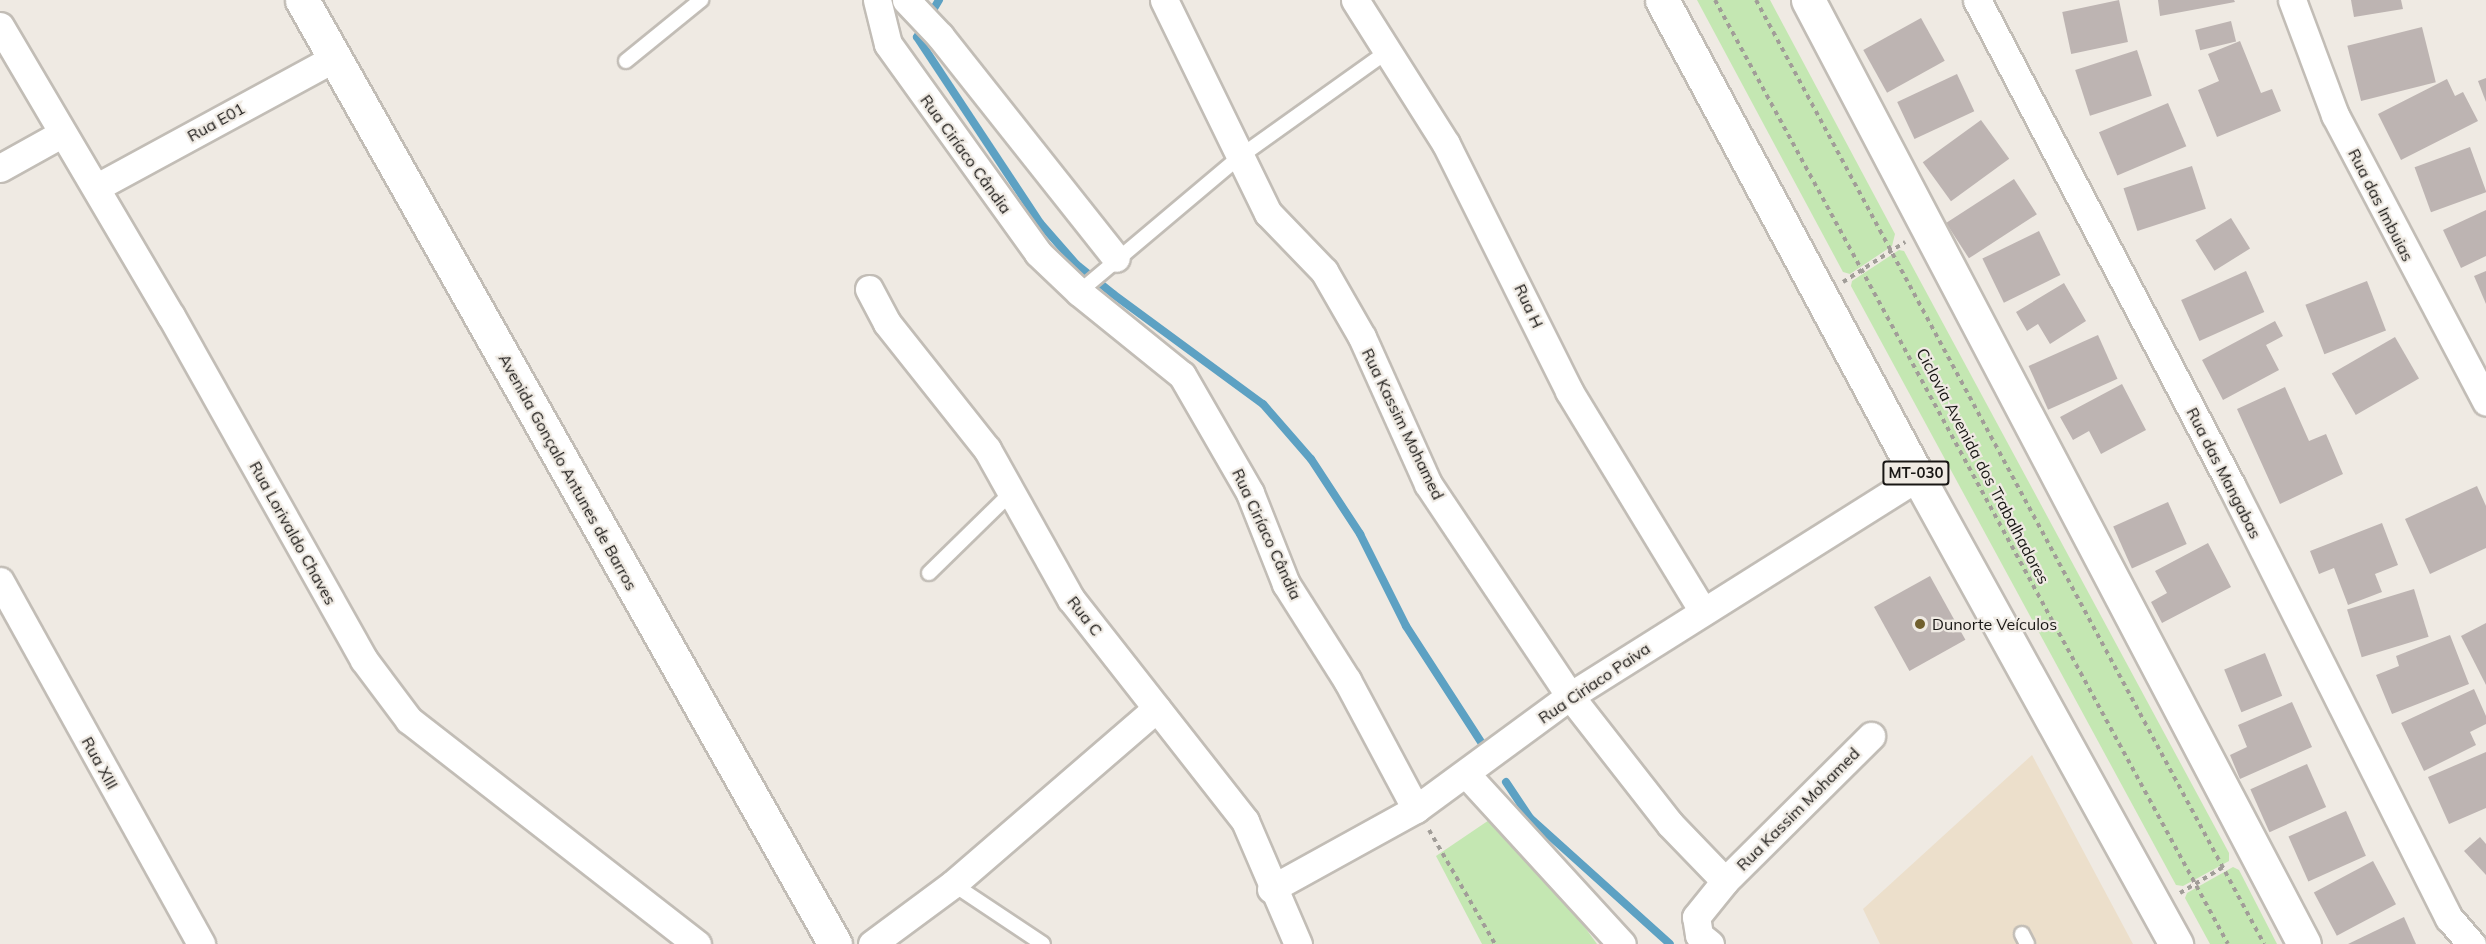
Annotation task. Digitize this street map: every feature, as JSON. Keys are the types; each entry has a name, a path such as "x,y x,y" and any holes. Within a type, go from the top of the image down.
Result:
{"main road":[{"name":"Avenida Gonçalo Antunes de Barros","path":"302,0 835,944"},
{"name":"MT-030","path":"1662,0 1918,477 2176,944"},
{"path":"1808,0 1929,226 2304,944"}],"street":[{"name":"Rua Ciríaco Cândia","path":"877,0 888,44 951,135 1038,253 1080,291 1182,375 1250,493 1286,584 1347,680 1416,809"},
{"name":"Rua Kassim Mohamed","path":"1164,0 1238,158 1268,213 1324,271 1362,337 1428,484 1570,696 1670,824 1725,881"},
{"name":"Rua H","path":"1355,0 1446,144 1569,391 1703,611"},
{"name":"Rua das Mangabas","path":"1977,0 2236,496 2449,918 2472,944"},
{"path":"1997,0 2007,57"},
{"name":"Rua das Imbuias","path":"2292,0 2335,115 2486,402"},
{"path":"910,4 940,36 1108,266"},
{"name":"Rua Lorivaldo Chaves","path":"0,26 61,134 97,187 364,660 409,720 468,770 697,944"},
{"name":"Rua E01","path":"97,187 335,58"},
{"path":"0,168 61,134"},
{"name":"Rua C","path":"869,289 886,323 987,449 1071,599 1245,821 1271,889 1298,944"},
{"name":"Rua Ciriaco Paiva","path":"1271,889 1416,809 1467,775 1570,696 1918,477"},
{"name":"Rua XIII","path":"0,581 201,944"},
{"path":"872,944 953,884 1157,708"},
{"name":"Rua Kassim Mohamed","path":"1710,944 1699,935 1696,917 1725,881 1871,736"},
{"path":"1467,775 1622,944"}],"lane":[{"path":"626,61 701,0"},
{"path":"1080,291 1238,158 1388,51"},
{"path":"929,573 1011,493"},
{"path":"953,884 1043,944"}],"path":[{"name":"Ciclovia Avenida dos Trabalhadores","path":"1715,0 2228,944"},
{"name":"Ciclovia Avenida dos Trabalhadores","path":"1756,0 2264,944"},
{"path":"1822,295 1929,226"},
{"path":"1416,809 1495,944"},
{"path":"2156,907 2255,847"}],"shaded area":[{"path":"2032,755 2133,944 1880,944 1863,909"}],"green space":[{"path":"1697,0 1770,0 1895,234 1892,246 1850,274 1843,272"},
{"path":"1899,250 1904,251 2229,853 2229,861 2183,886 2176,885 1851,286 1852,281"},
{"path":"1501,812 1597,944 1482,944 1436,856"},
{"path":"2233,867 2239,870 2277,944 2210,944 2185,898 2187,893"}],"building":[{"path":"2119,0 2128,42 2071,54 2062,12"},
{"path":"2158,0 2234,0 2235,2 2160,16"},
{"path":"2351,0 2401,0 2403,9 2354,17"},
{"path":"1921,18 1945,61 1887,93 1863,50"},
{"path":"2231,21 2236,41 2200,50 2195,30"},
{"path":"2422,27 2436,82 2361,101 2347,46"},
{"path":"2240,41 2261,93 2272,89 2281,111 2217,137 2198,90 2219,81 2208,54"},
{"path":"2137,50 2152,96 2090,116 2075,70"},
{"path":"1957,74 1974,111 1915,139 1897,102"},
{"path":"2486,78 2486,102 2478,81"},
{"path":"2447,79 2455,96 2463,92 2478,121 2401,160 2378,114"},
{"path":"2168,103 2186,146 2117,176 2099,132"},
{"path":"1981,120 2009,159 1951,201 1923,162"},
{"path":"2470,147 2486,192 2431,212 2415,167"},
{"path":"2192,166 2206,209 2137,231 2124,188"},
{"path":"2014,179 2037,214 1969,258 1946,223"},
{"path":"2486,210 2486,256 2461,268 2443,230"},
{"path":"2231,218 2250,249 2214,271 2195,240"},
{"path":"2039,231 2060,275 2004,303 1982,259"},
{"path":"2246,271 2264,312 2199,341 2181,300"},
{"path":"2486,271 2486,304 2474,276"},
{"path":"2367,281 2386,330 2324,354 2305,305"},
{"path":"2064,283 2086,321 2050,344 2038,324 2027,331 2016,312"},
{"path":"2275,321 2283,336 2266,345 2279,370 2223,400 2202,360"},
{"path":"2098,335 2118,379 2048,410 2029,366"},
{"path":"2395,337 2419,379 2356,415 2332,374"},
{"path":"2122,384 2146,430 2101,454 2089,431 2073,440 2060,417"},
{"path":"2285,387 2309,441 2326,434 2343,474 2280,504 2237,409"},
{"path":"2477,486 2486,506 2486,548 2430,574 2405,519"},
{"path":"2168,502 2187,544 2132,568 2113,526"},
{"path":"2382,523 2398,565 2375,574 2382,592 2348,605 2334,568 2319,574 2310,551"},
{"path":"2208,543 2231,587 2162,623 2151,602 2167,593 2155,571"},
{"name":"Dunorte Veículos","path":"1930,576 1965,640 1909,671 1874,607"},
{"path":"2414,589 2429,637 2362,657 2347,609"},
{"path":"2486,623 2486,685 2461,636"},
{"path":"2450,635 2469,684 2392,714 2376,675 2399,666 2396,656"},
{"path":"2265,653 2282,696 2241,712 2224,669"},
{"path":"2474,689 2486,716 2486,724 2470,732 2476,745 2424,771 2401,723"},
{"path":"2292,702 2312,747 2240,779 2230,755 2247,747 2238,725"},
{"path":"2486,752 2486,808 2449,824 2428,777"},
{"path":"2307,764 2326,807 2269,832 2250,789"},
{"path":"2346,811 2366,856 2308,881 2288,837"},
{"path":"2480,837 2486,844 2486,875 2464,851"},
{"path":"2373,861 2396,904 2337,936 2314,892"},
{"path":"2404,917 2416,944 2348,944"}],"waterway":[{"path":"939,0 917,37 1040,223 1076,264 1113,294 1263,404 1311,459 1360,534 1406,626 1483,745"},
{"path":"1506,782 1530,818 1670,944"}],"place":[{"name":"Dunorte Veículos","path":"1920,624"}]}
